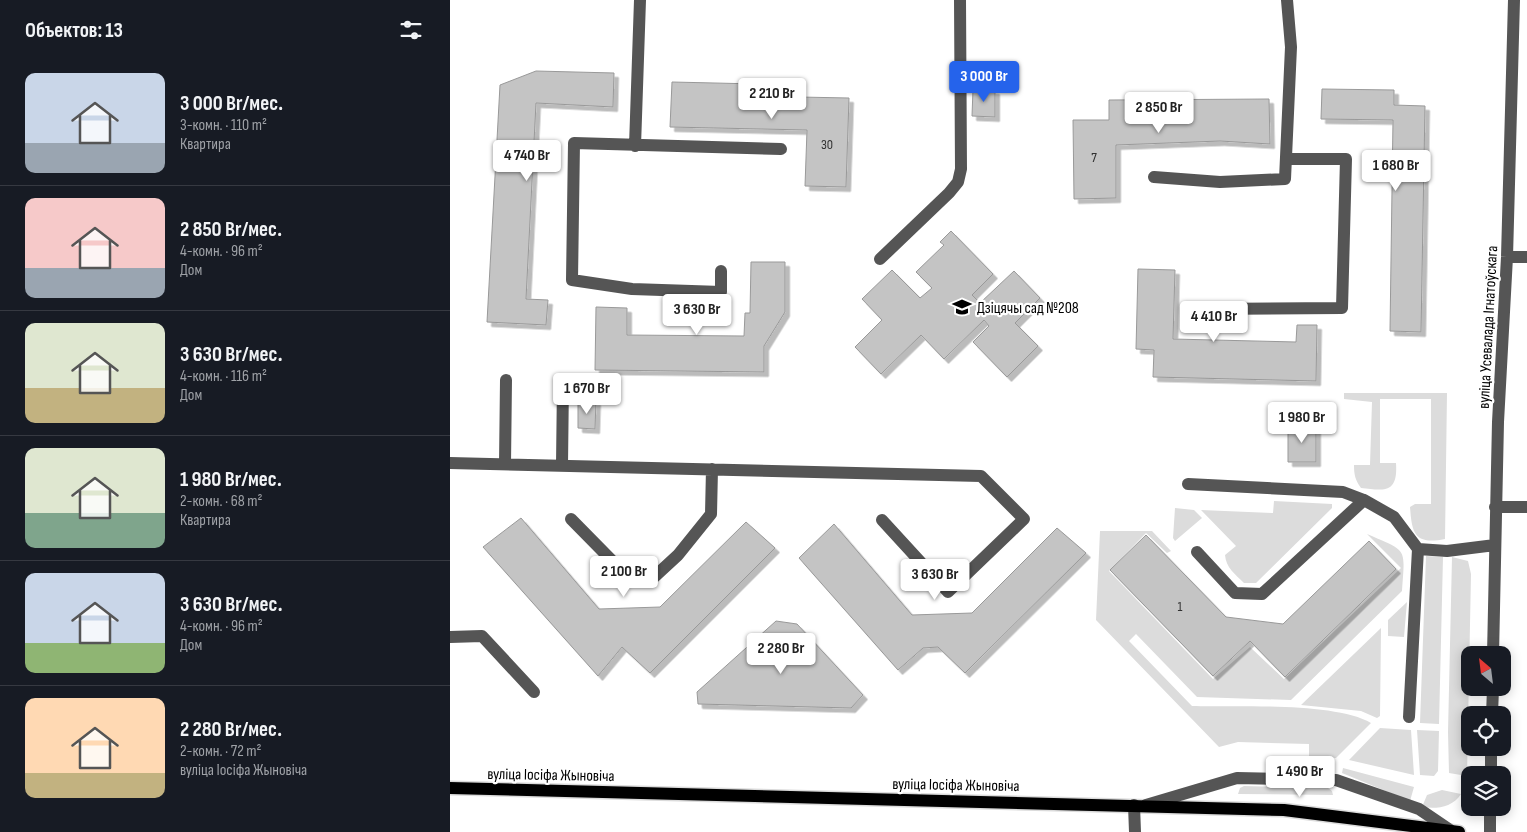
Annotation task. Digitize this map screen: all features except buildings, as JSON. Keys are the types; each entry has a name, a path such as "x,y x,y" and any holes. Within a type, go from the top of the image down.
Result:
{"main road":[{"name":"вуліца Іосіфа Жыновіча","path":"450,788 1284,810 1454,831"}],"street":[{"path":"635,146 640,0"},
{"path":"880,258 949,193 958,182 961,169 960,0"},
{"path":"1154,177 1220,182 1285,180 1291,47 1287,0"},
{"name":"вуліца Усевалада Ігнатоўскага","path":"1493,646 1495,506 1507,257 1514,0"},
{"path":"721,271 721,292 632,289 572,280 574,143 781,149"},
{"path":"1201,309 1342,308 1346,159 1286,159"},
{"path":"1507,257 1527,257"},
{"path":"505,464 506,380"},
{"path":"562,466 563,381"},
{"path":"450,463 981,476 1024,519 948,592 882,520"},
{"path":"571,519 633,582 652,580 678,555 711,514 712,469"},
{"path":"1188,484 1343,492 1364,500 1394,517 1418,548 1409,717"},
{"path":"1197,552 1235,593 1262,594 1364,500"},
{"path":"1495,506 1527,507"},
{"path":"1418,548 1447,552 1495,545"},
{"path":"450,637 482,636 534,692"},
{"path":"1135,832 1140,805 1237,778 1336,780 1418,809 1454,831"},
{"path":"1490,816 1490,832"}],"shaded area":[{"path":"1344,393 1447,393 1445,539 1427,540 1417,535 1412,524 1410,507 1415,504 1431,504 1431,399 1380,399 1380,463 1396,463 1396,473 1392,485 1388,488 1377,490 1361,488 1356,480 1354,468 1354,465 1370,465 1372,402 1344,399"},
{"path":"1274,501 1332,504 1332,508 1256,583 1244,583 1231,570 1226,560 1225,555 1236,546 1201,510 1273,513"},
{"path":"1175,508 1194,510 1202,518 1175,541 1173,538"},
{"path":"1100,531 1152,531 1171,551 1167,553 1146,533 1109,571 1213,679 1250,647 1284,679 1401,568 1367,534 1397,548 1401,552 1404,566 1402,591 1291,700 1197,697 1136,634 1129,641 1192,706 1259,706 1311,709 1355,716 1371,723 1336,758 1309,757 1309,744 1238,742 1219,747 1096,620"},
{"path":"1426,556 1443,557 1439,724 1420,723"},
{"path":"1452,557 1468,561 1471,574 1470,646 1461,646 1461,696 1469,696 1468,706 1461,706 1461,756 1467,756 1467,766 1461,766 1461,775 1449,773 1448,732"},
{"path":"1407,602 1404,637 1388,636 1388,620"},
{"path":"1381,628 1380,716 1377,718 1361,711 1301,705"},
{"path":"1380,728 1411,730 1414,775 1349,760"},
{"path":"1417,730 1439,731 1438,771 1434,776 1420,775"},
{"path":"1343,768 1414,787 1410,801 1342,773"},
{"path":"1244,786 1328,788 1332,791 1333,795 1238,794 1240,788"},
{"path":"1442,790 1461,794 1448,805 1433,808 1422,807 1427,795"}],"place":[{"name":"Дзіцячы сад №208","path":"962,307"}]}
